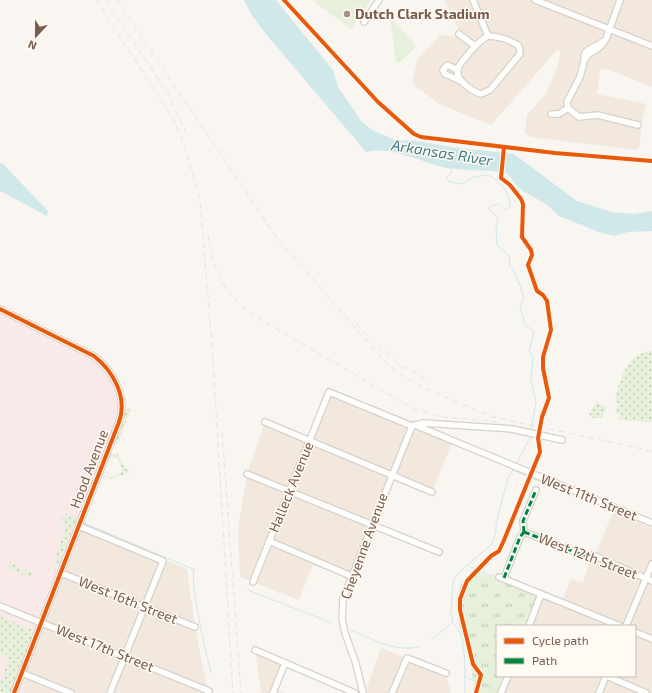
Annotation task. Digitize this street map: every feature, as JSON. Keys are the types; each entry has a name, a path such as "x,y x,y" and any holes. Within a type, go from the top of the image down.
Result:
{"street":[{"path":"364,22 379,0"},
{"path":"473,0 488,36"},
{"path":"535,0 652,46"},
{"path":"620,0 606,39 601,46 588,55 584,61 580,77 567,102 568,108 579,117 598,115 638,125"},
{"path":"459,34 475,46"},
{"path":"488,36 500,38 516,44 520,50 518,58 486,93 482,94 473,91 462,81 458,75 458,70 475,46 488,36"},
{"path":"458,70 447,65 443,70 445,74 462,81"},
{"path":"551,114 559,114 568,108"},
{"name":"Hood Avenue","path":"0,309 94,356 110,372 117,386 121,399 120,419 14,693"},
{"name":"West 11th Street","path":"329,392 652,523"},
{"name":"Halleck Avenue","path":"253,582 329,392"},
{"path":"265,422 432,492"},
{"path":"413,426 423,423 512,429 562,440"},
{"name":"Cheyenne Avenue","path":"363,693 342,619 342,599 371,525 413,426"},
{"path":"247,474 439,552"},
{"path":"536,490 523,521 524,532 520,537 501,577 618,625"},
{"path":"78,526 163,561 110,693"},
{"name":"West 12th Street","path":"524,532 584,555 593,555 649,580"},
{"path":"269,541 351,576"},
{"path":"626,625 649,580 652,564"},
{"name":"West 16th Street","path":"61,573 195,627"},
{"path":"529,625 541,594"},
{"name":"West 17th Street","path":"0,606 209,692"},
{"path":"636,632 652,639"},
{"path":"255,650 355,693"},
{"path":"392,693 407,658 446,673"},
{"path":"273,693 285,663"},
{"path":"22,673 71,693"},
{"path":"502,693 508,677"},
{"path":"599,693 606,677"},
{"path":"608,677 646,693"}],"shaded area":[{"path":"444,0 652,0 652,87 605,68 598,71 600,74 597,94 646,104 641,125 640,146 636,150 530,137 525,133 527,115 545,95 557,68 561,51 557,50 491,125 439,104 412,83 418,58 440,35 454,36 458,29"},
{"path":"0,309 94,356 117,386 120,416 18,676 27,679 22,693 0,693"},
{"path":"329,392 452,443 432,492 392,475 351,574 315,559 299,600 240,577 238,529 247,474 265,422 310,440"},
{"path":"613,512 652,528 652,693 504,693 511,677 636,677 636,625 531,625 542,598 560,605 571,579 583,583 590,561 593,561"},
{"path":"79,525 187,569 195,627 208,693 15,693"},
{"path":"381,648 446,673 451,693 365,693"},
{"path":"255,650 285,663 274,689 285,693 261,693"}],"green space":[{"name":"Dutch Clark Stadium","path":"312,0 371,0 351,29"},
{"path":"391,16 416,47 399,63 396,62"},
{"path":"652,351 652,422 618,420 620,415 615,412 618,404 620,408 618,403 615,402 617,397 615,396 623,374 631,361 637,356 644,352"},
{"path":"596,402 607,407 602,418 592,418 589,415"},
{"path":"126,408 130,409 130,411 118,444 115,439"},
{"path":"110,453 118,454 122,463 130,472 113,479 104,477 102,472","holes":["112,457 117,458 122,469 119,474 109,478 105,476 105,469 109,461"]},
{"path":"66,514 79,519 72,529 58,565 54,563 54,560 66,528 64,524 59,522"},
{"path":"10,562 18,565 19,568 33,573 31,577 7,568"},
{"path":"475,570 536,595 537,598 525,625 496,625 496,677 505,677 499,693 473,693 471,666 459,625 457,611 457,598 460,586"},
{"path":"0,616 17,623 4,657 0,656"},
{"path":"18,624 35,631 11,693 0,693 0,682 9,659 5,657"}],"water":[{"name":"Arkansas River","path":"244,0 276,0 333,70 338,87 362,122 372,130 397,141 411,140 458,148 514,154 577,201 612,212 634,214 652,211 652,231 628,232 614,236 599,232 559,216 546,204 524,192 515,184 510,176 504,172 454,169 388,151 366,152 265,33 251,14"},
{"path":"2,163 48,211 47,216 0,191 0,164"}],"waterway":[{"name":"Arkansas River","path":"451,167 451,173 446,178 450,182 463,184 473,177 488,175 504,188 509,197 510,208 505,210 499,204 490,206 489,209 497,217 497,245 509,256 510,267 516,275 524,297 520,305 525,325 534,331 529,351 533,357 531,380 536,402 531,431"},
{"path":"516,465 531,436"},
{"path":"465,693 463,646 458,629 453,623 451,612 453,582 456,576 467,565 491,545 496,533 496,524 508,478 514,468"},
{"path":"513,470 539,481"},
{"path":"84,523 195,570"},
{"path":"468,566 496,577"},
{"path":"194,569 193,576 196,602 211,673"},
{"path":"248,590 332,623"},
{"path":"432,639 452,623"},
{"path":"351,630 394,647 412,648 421,646"},
{"path":"465,677 499,691"}],"railway":[{"path":"96,0 174,120 185,146 200,200 212,345 233,693"},
{"path":"106,0 168,94 188,137"},
{"path":"117,0 277,238 387,364 424,388 493,417 652,451"},
{"path":"208,235 213,260 222,282 236,300 256,317 414,409 444,417 497,422"},
{"path":"356,324 405,371"},
{"path":"403,365 426,380"},
{"path":"222,432 241,693"}],"marked path":[{"path":"524,532 523,521 536,490"},
{"path":"524,532 583,555 593,555"},
{"path":"504,578 520,537 524,532"}],"cycle path":[{"path":"284,0 378,102 414,134 421,137 555,153 652,161"},
{"path":"476,693 481,675 473,664 460,610 460,599 467,581 491,556 499,551 504,540 540,452 538,438 542,417 549,398 543,368 543,357 551,330 547,301 543,295 537,291 528,265 532,255 531,250 522,237 523,204 510,185 501,178 504,147"},
{"path":"0,309 94,356 113,377 122,403 119,422 14,693"}],"place":[{"name":"Dutch Clark Stadium","path":"347,14"}]}
